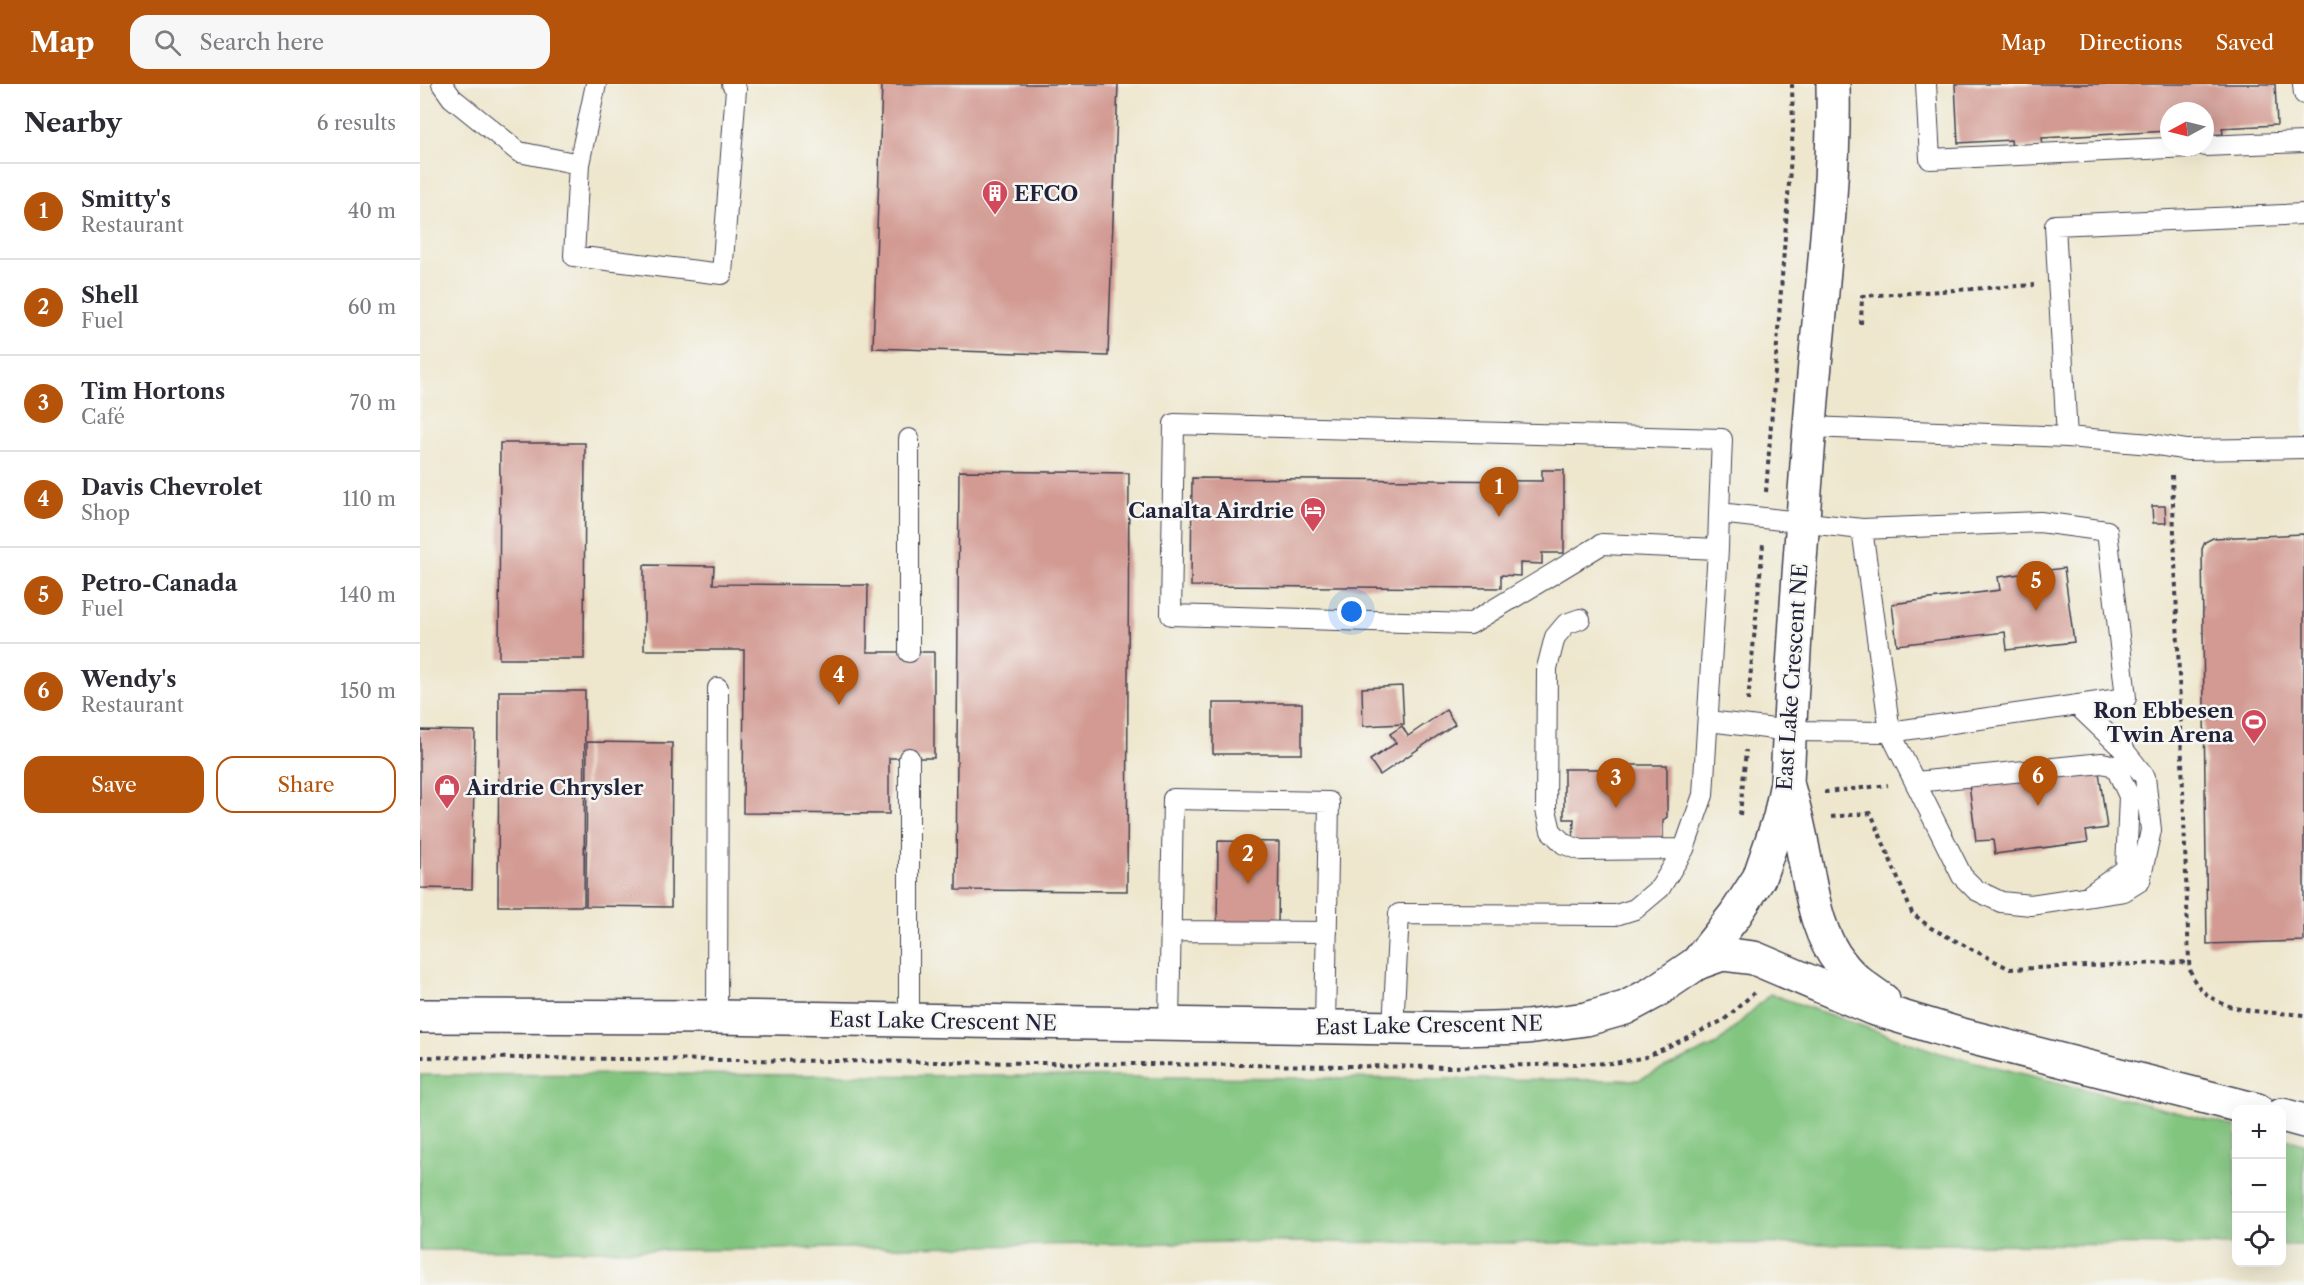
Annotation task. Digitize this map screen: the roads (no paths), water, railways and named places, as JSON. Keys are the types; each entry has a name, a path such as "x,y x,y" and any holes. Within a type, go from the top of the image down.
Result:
{"main road":[{"name":"East Lake Crescent NE","path":"420,1016 717,1017 1393,1028 1527,1027 1586,1019 1625,1008 1653,993 1697,963 1735,915 1759,878 1780,817 1787,783 1803,521 1828,210 1833,84"},
{"path":"1787,783 1797,817 1816,915 1824,937 1840,963 1859,983 1887,1003 1958,1034"},
{"path":"1697,963 1722,954 1754,958 1872,1008 1958,1034 2237,1105"},
{"path":"2286,1116 2304,1120"}],"lane":[{"path":"442,84 452,98 519,152 579,164"},
{"path":"596,84 579,164 574,256 722,274 736,89 732,84"},
{"path":"1926,84 1930,159 2160,148"},
{"path":"2304,84 2304,94"},
{"path":"2214,146 2304,142"},
{"path":"2067,437 2055,225 2304,214"},
{"path":"1393,1028 1399,914 1616,915 1635,909 1660,888 1684,849 1703,795 1709,721 1718,549 1722,439 1174,424 1171,615 1470,624 1602,544 1718,549"},
{"path":"1810,427 2067,437 2187,450 2304,448"},
{"path":"909,439 909,652"},
{"path":"1709,721 1790,731 1890,732 2126,698 2107,531 2040,522 1862,529 1719,513"},
{"path":"1862,529 1890,732 1962,876 1976,890 2001,902 2031,905 2086,897 2124,891 2140,881 2151,830 2145,777 2123,749 2077,705"},
{"path":"1580,620 1566,624 1555,638 1547,668 1546,810 1551,831 1564,844 1581,850 1684,849"},
{"path":"717,1017 718,688"},
{"path":"909,758 909,1021"},
{"path":"1916,783 2103,763 2115,766 2129,796 2126,869 2086,897"},
{"path":"1169,1025 1173,799 1329,802 1325,1027"},
{"path":"1171,931 1327,932"}],"place":[{"name":"EFCO","path":"995,216"},
{"name":"Smitty's","path":"1499,517"},
{"name":"Canalta Airdrie","path":"1313,533"},
{"name":"Petro-Canada","path":"2036,611"},
{"name":"Davis Chevrolet","path":"839,705"},
{"name":"Ron Ebbesen Twin Arena","path":"2254,745"},
{"name":"Wendy's","path":"2038,806"},
{"name":"Tim Hortons","path":"1616,808"},
{"name":"Airdrie Chrysler","path":"447,810"},
{"name":"Shell","path":"1248,884"}]}
